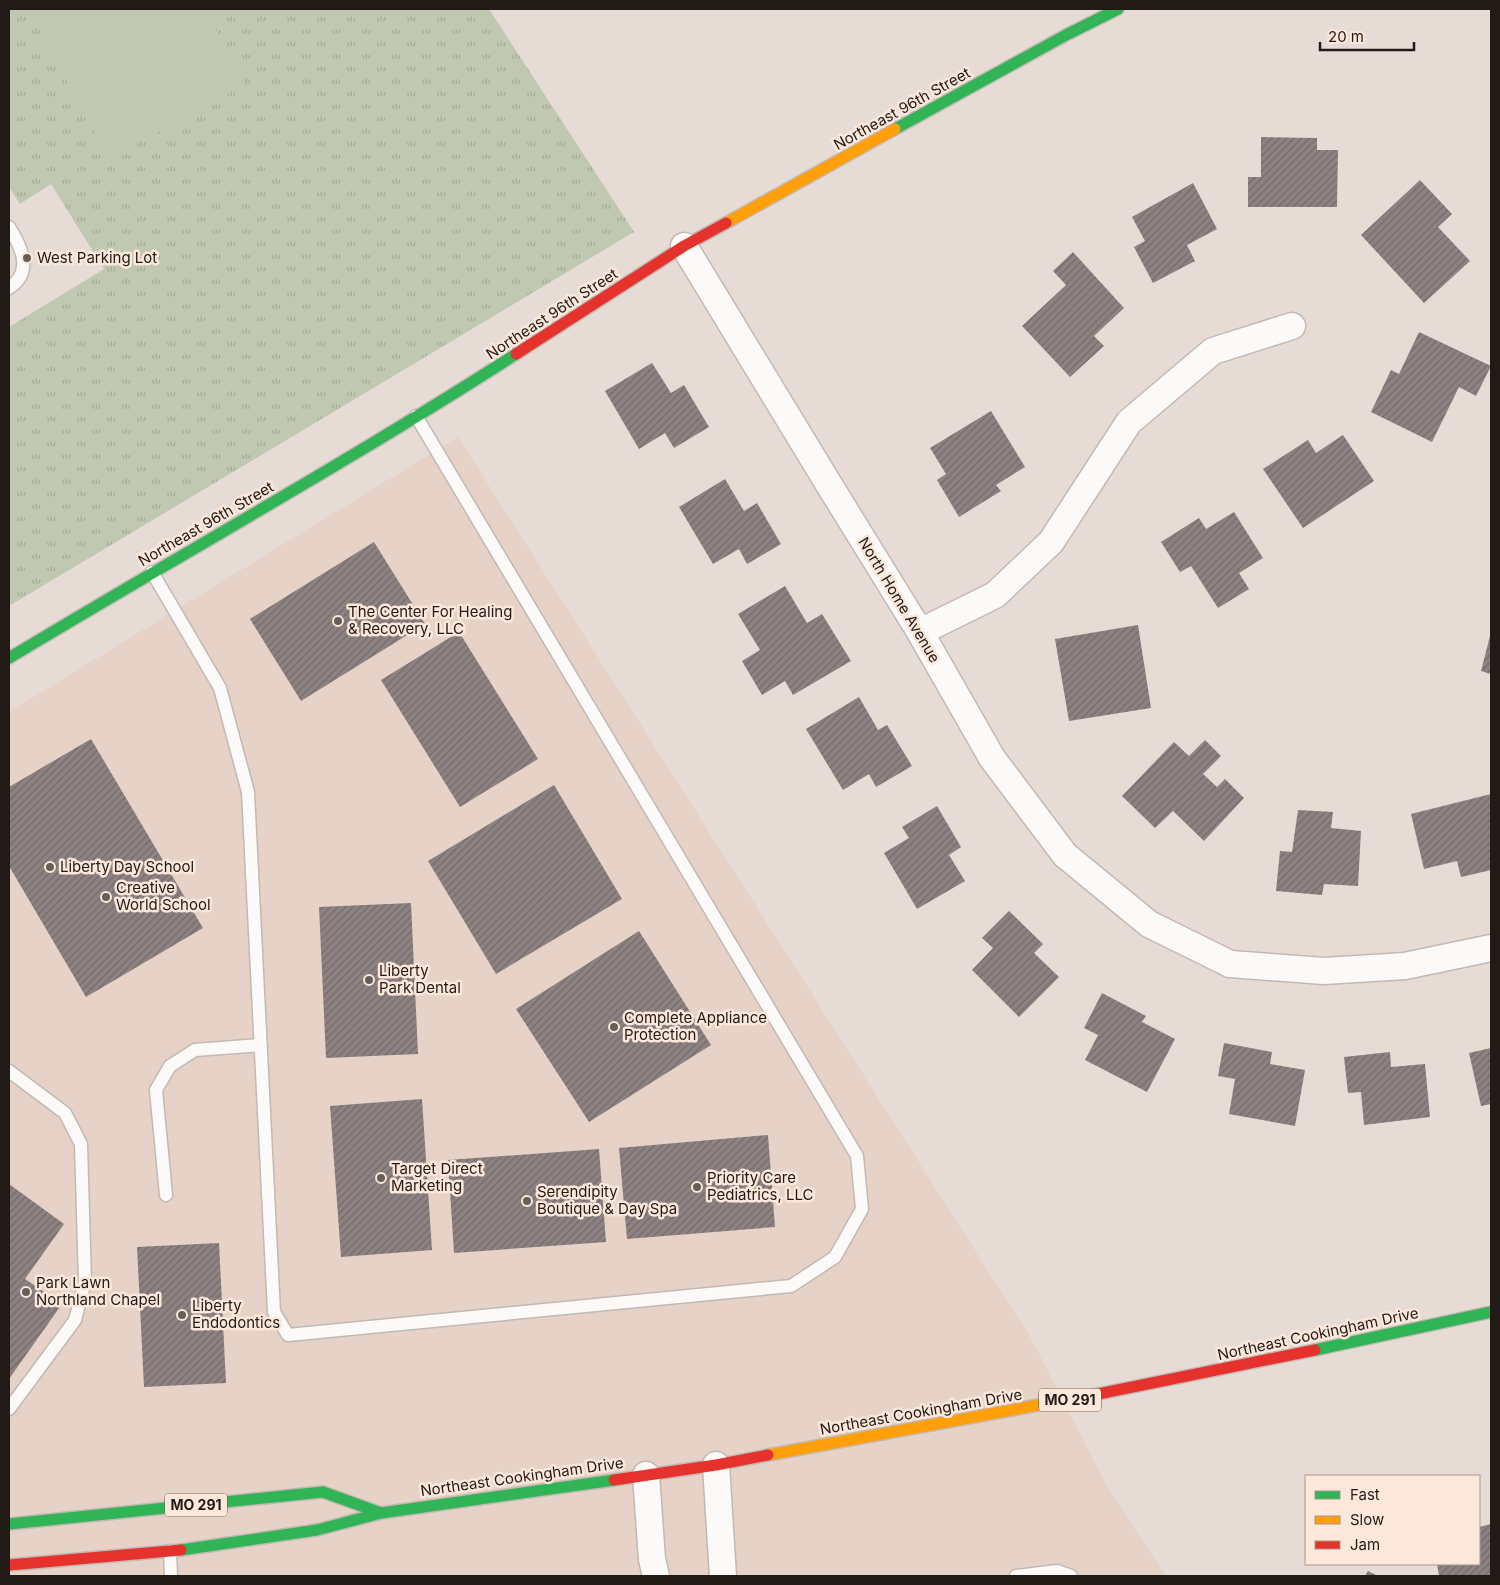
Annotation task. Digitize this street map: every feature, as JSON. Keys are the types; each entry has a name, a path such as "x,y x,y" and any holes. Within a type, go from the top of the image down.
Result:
{"main road":[{"name":"Northeast 96th Street","path":"9,658 152,572 243,521 496,368 684,246 1066,35 1118,9"},
{"name":"Northeast Cookingham Drive","path":"9,1565 194,1549 318,1530 381,1512 716,1466 1154,1384 1491,1312"},
{"name":"Northeast Cookingham Drive","path":"9,1524 323,1492 381,1512"}],"street":[{"name":"North Home Avenue","path":"684,246 920,632 992,758 1065,855 1149,924 1230,964 1324,971 1405,966 1491,948"},
{"path":"920,632 995,595 1051,542 1130,422 1213,352 1292,326"},
{"path":"716,1466 723,1576"},
{"path":"646,1475 652,1558 656,1576"}],"lane":[{"path":"9,226 23,254 24,266 20,276 9,288"},
{"path":"152,572 220,688 248,792 274,1312 288,1335 791,1286 835,1257 862,1209 857,1156 416,416"},
{"path":"166,1195 156,1090 170,1066 195,1050 261,1045"},
{"path":"9,1071 66,1113 81,1144 85,1282 75,1320 9,1409"},
{"path":"170,1551 171,1576"},
{"path":"1016,1576 1057,1571 1071,1576"}],"shaded area":[{"path":"458,437 1032,1340 1108,1488 1166,1576 9,1576 9,712"}],"green space":[{"path":"9,9 489,9 634,232 9,606 9,327 104,269 51,184 20,204 9,187"},
{"path":"28,9 205,9 245,84 109,159"}],"building":[{"path":"1261,137 1317,138 1317,150 1338,150 1337,207 1248,207 1248,177 1261,177"},
{"path":"1420,180 1452,214 1438,227 1470,261 1424,303 1361,235"},
{"path":"1193,183 1217,229 1187,245 1195,261 1153,283 1134,247 1145,241 1132,217"},
{"path":"1073,252 1124,308 1094,336 1104,346 1070,377 1022,326 1066,285 1053,271"},
{"path":"1419,332 1491,366 1476,396 1459,387 1432,442 1371,412 1391,370 1399,374"},
{"path":"652,363 671,393 684,385 709,427 674,448 665,433 639,449 605,391"},
{"path":"991,411 1025,467 996,485 1001,491 959,517 937,480 946,474 930,448"},
{"path":"1343,435 1374,481 1303,528 1263,469 1308,440 1316,453"},
{"path":"725,479 744,511 757,503 781,544 747,564 739,549 713,564 679,507"},
{"path":"1234,512 1263,558 1239,573 1249,589 1218,608 1191,566 1180,572 1161,542 1199,518 1206,529"},
{"name":"The Center For Healing & Recovery, LLC","path":"374,542 425,624 301,701 250,619"},
{"path":"785,586 807,623 822,614 851,661 793,695 785,681 762,695 742,661 760,650 738,614"},
{"path":"1138,625 1151,708 1069,721 1055,639"},
{"path":"459,632 538,759 460,807 381,680"},
{"path":"1491,632 1491,674 1481,671"},
{"path":"859,697 878,730 887,725 912,766 876,787 869,774 843,790 806,729"},
{"name":"Creative World School","path":"91,739 203,928 86,997 9,866 9,787"},
{"path":"1205,740 1221,756 1203,774 1217,787 1225,779 1244,798 1204,841 1173,811 1155,828 1122,796 1174,742 1189,756"},
{"path":"554,785 622,899 496,974 428,861"},
{"path":"1491,794 1491,870 1461,877 1457,861 1424,869 1411,814"},
{"path":"937,806 961,847 949,855 965,881 917,909 884,853 909,838 902,827"},
{"path":"1298,810 1333,812 1331,828 1361,831 1358,886 1324,884 1322,895 1276,891 1280,851 1292,852"},
{"name":"Liberty Park Dental","path":"411,903 418,1054 326,1058 319,907"},
{"path":"1009,911 1043,944 1034,953 1059,977 1019,1017 972,970 993,948 982,938"},
{"name":"Complete Appliance Protection","path":"639,931 711,1045 589,1122 516,1009"},
{"path":"1102,993 1146,1016 1142,1022 1175,1039 1147,1092 1085,1060 1098,1035 1084,1028"},
{"path":"1224,1043 1272,1052 1270,1064 1305,1070 1295,1126 1229,1114 1235,1079 1218,1076"},
{"path":"1491,1048 1491,1104 1481,1106 1469,1053"},
{"path":"1390,1052 1391,1067 1425,1064 1430,1117 1364,1125 1361,1092 1348,1093 1344,1057"},
{"name":"Target Direct Marketing","path":"422,1099 432,1250 341,1257 330,1106"},
{"name":"Priority Care Pediatrics, LLC","path":"768,1135 775,1227 627,1239 619,1148"},
{"name":"Serendipity Boutique & Day Spa","path":"599,1149 606,1242 454,1253 448,1160"},
{"name":"Park Lawn Northland Chapel","path":"9,1184 64,1224 25,1279 62,1304 9,1379"},
{"name":"Liberty Endodontics","path":"219,1243 226,1383 144,1387 137,1247"},
{"path":"1491,1524 1491,1576 1439,1576 1437,1565 1480,1565 1480,1527"},
{"path":"1368,1571 1378,1576 1365,1576"}],"traffic: fast":[{"path":"895,129 1066,35 1118,9"},
{"path":"9,658 391,432 516,354"},
{"path":"1315,1350 1491,1312"},
{"path":"181,1550 317,1530 381,1513 614,1480"},
{"path":"9,1524 323,1492 381,1513"}],"traffic: slow":[{"path":"726,223 895,129"},
{"path":"768,1455 1098,1394"}],"traffic: jam":[{"path":"516,354 684,246 726,223"},
{"path":"1098,1394 1315,1350"},
{"path":"614,1480 716,1465 768,1455"},
{"path":"9,1565 181,1550"}],"place":[{"name":"West Parking Lot","path":"27,258"},
{"name":"The Center For Healing & Recovery, LLC","path":"338,621"},
{"name":"Liberty Day School","path":"50,867"},
{"name":"Creative World School","path":"106,897"},
{"name":"Liberty Park Dental","path":"369,980"},
{"name":"Complete Appliance Protection","path":"614,1027"},
{"name":"Target Direct Marketing","path":"381,1178"},
{"name":"Priority Care Pediatrics, LLC","path":"697,1187"},
{"name":"Serendipity Boutique & Day Spa","path":"527,1201"},
{"name":"Park Lawn Northland Chapel","path":"26,1292"},
{"name":"Liberty Endodontics","path":"182,1315"}]}
